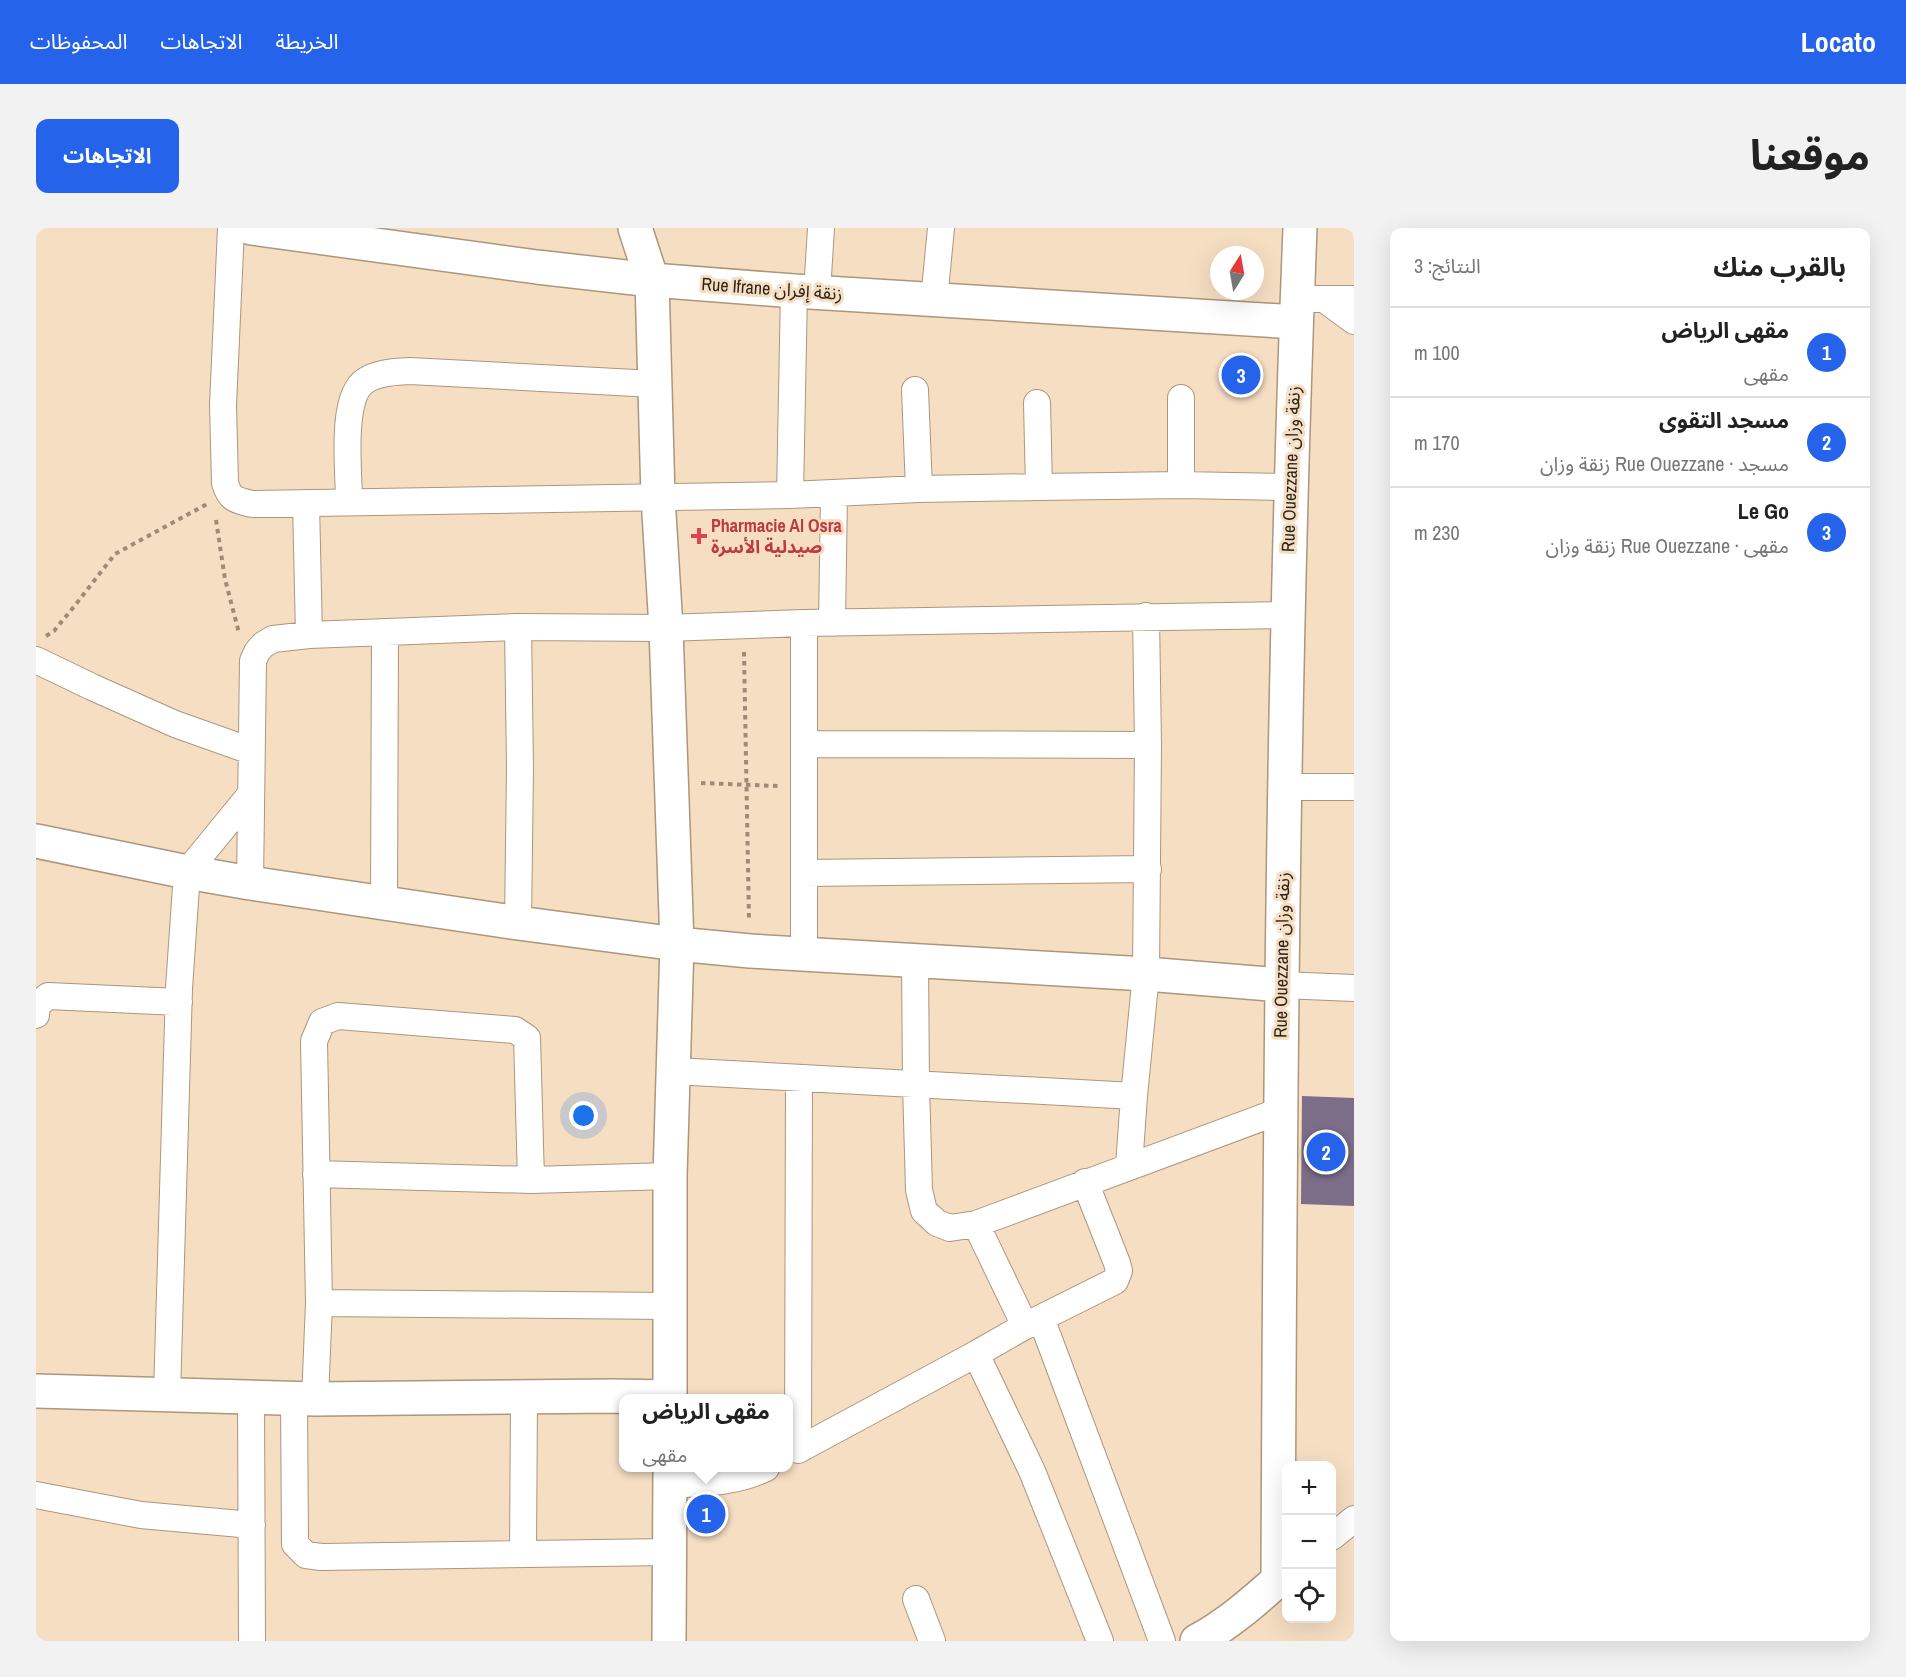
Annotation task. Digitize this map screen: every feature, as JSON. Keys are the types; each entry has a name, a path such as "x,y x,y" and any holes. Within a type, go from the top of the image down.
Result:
{"street":[{"path":"231,228 223,405 225,483 220,497 252,504 790,495 919,489 1040,487 1181,485 1290,487"},
{"name":"Rue Ifrane زنقة إفران","path":"251,228 378,237 537,267 652,280 806,292 934,300 1306,307"},
{"path":"635,228 652,280 658,497 666,628 677,944 670,1176 670,1394"},
{"path":"790,495 806,292 821,228"},
{"path":"934,300 941,228"},
{"name":"Rue Ouezzane زنقة وزان","path":"1197,1641 1215,1632 1247,1608 1282,1577 1281,985 1290,487 1306,307 1300,228"},
{"path":"1306,307 1354,299"},
{"path":"1306,307 1354,321"},
{"path":"349,501 348,418 352,400 364,381 382,374 410,371 654,384"},
{"path":"915,390 919,489"},
{"path":"1181,398 1181,485"},
{"path":"1037,403 1040,487"},
{"path":"832,622 834,494"},
{"path":"306,503 309,635"},
{"path":"250,883 253,661 257,652 273,639 309,635 518,627 666,628 832,622 1287,615"},
{"path":"1129,1166 1146,974 1148,745 1146,616"},
{"path":"804,623 804,954"},
{"path":"518,627 520,846 518,923"},
{"path":"384,902 385,632"},
{"path":"40,648 92,687 175,724 251,751"},
{"path":"804,744 1148,745"},
{"path":"1286,788 1354,788"},
{"path":"167,1395 179,1002 187,872 250,795"},
{"path":"36,841 250,883 677,944 750,951 1354,988"},
{"path":"804,873 1148,869"},
{"path":"915,961 918,1190 924,1211 937,1223 950,1228 976,1224 1280,1111"},
{"path":"36,1015 37,1005 48,996 179,1002"},
{"path":"531,1180 527,1038 515,1030 338,1016 322,1022 314,1041 319,1303 304,1399 296,1544 306,1555 321,1557 670,1552"},
{"path":"674,1071 1134,1096"},
{"path":"799,1078 793,1452 1033,1322 1115,1281 1118,1276 1117,1263 1085,1182"},
{"path":"316,1174 531,1180 670,1176"},
{"path":"976,1224 1033,1322 1162,1641"},
{"path":"319,1303 670,1306"},
{"path":"976,1354 1032,1471 1100,1641"},
{"path":"36,1391 304,1399 619,1398"},
{"path":"523,1554 524,1397"},
{"path":"251,1398 252,1641"},
{"path":"669,1641 670,1476 700,1483 745,1477 756,1472"},
{"path":"36,1495 141,1515 252,1525"},
{"path":"1336,1534 1354,1519"},
{"path":"916,1599 932,1641"}],"path":[{"path":"40,648 115,554 220,497 225,579 237,631 243,642 257,652"},
{"path":"744,624 750,951"},
{"path":"671,781 804,787"}],"building":[{"path":"1302,1096 1354,1098 1354,1206 1301,1204"}],"place":[{"name":"Le Go","path":"1241,375"},
{"name":"Pharmacie Al Osra صيدلية الأسرة","path":"699,536"},
{"name":"مسجد التقوى","path":"1326,1152"},
{"name":"مقهى الرياض","path":"706,1514"}]}
